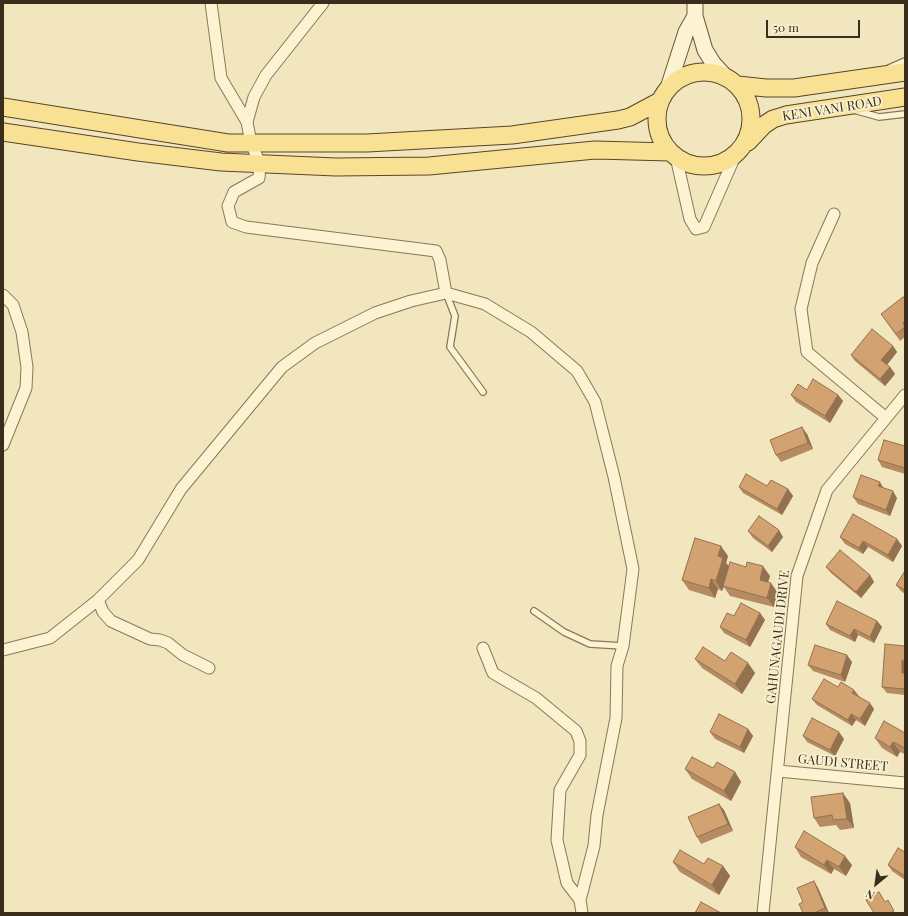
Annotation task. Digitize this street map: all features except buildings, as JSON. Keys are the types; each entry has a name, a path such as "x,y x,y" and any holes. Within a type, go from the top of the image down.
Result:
{"main road":[{"path":"695,10 708,56 747,98 752,113 751,129 740,150 724,162 712,166 699,166 687,163 673,155 662,141 658,128 657,115 695,10"},
{"path":"3,108 228,143 367,143 512,135 624,118 664,95 680,78 694,72 710,72 731,80"},
{"name":"KENI VANI ROAD","path":"731,80 766,88 794,88 905,72"},
{"name":"KENI VANI ROAD","path":"740,150 764,125 773,119 786,115 905,97"},
{"path":"3,132 138,152 221,162 336,167 428,166 595,150 673,155"}],"street":[{"path":"211,3 221,78 247,122 252,143 260,164 259,178 234,192 228,206 232,222 246,226 436,251 440,260 446,293"},
{"path":"247,122 254,97 266,75 323,3"},
{"path":"673,155 690,219 696,229 704,227 740,150"},
{"path":"834,214 812,263 801,309 807,352 886,418"},
{"path":"3,650 50,638 98,600 138,560 181,489 282,367 315,343 375,313 411,301 446,293 485,304 531,332 577,371 595,402 614,477 633,569 623,646 617,666 616,718 597,815 594,846 580,900 582,913"},
{"path":"3,295 13,305 22,332 27,367 26,388 3,445"},
{"name":"GAHUNAGAUDI DRIVE","path":"764,913 796,576 827,490 905,395"},
{"path":"98,600 103,612 111,621 150,639 168,643 183,655 209,668"},
{"path":"483,648 493,673 536,698 576,731 580,742 580,755 560,790 557,840 567,883 580,900"},
{"name":"GAUDI STREET","path":"778,771 905,783"}],"lane":[{"path":"865,78 905,61"},
{"path":"841,107 879,117 905,114"},
{"path":"446,293 455,316 450,347 483,392"},
{"path":"534,611 564,632 590,644 623,646"}]}
